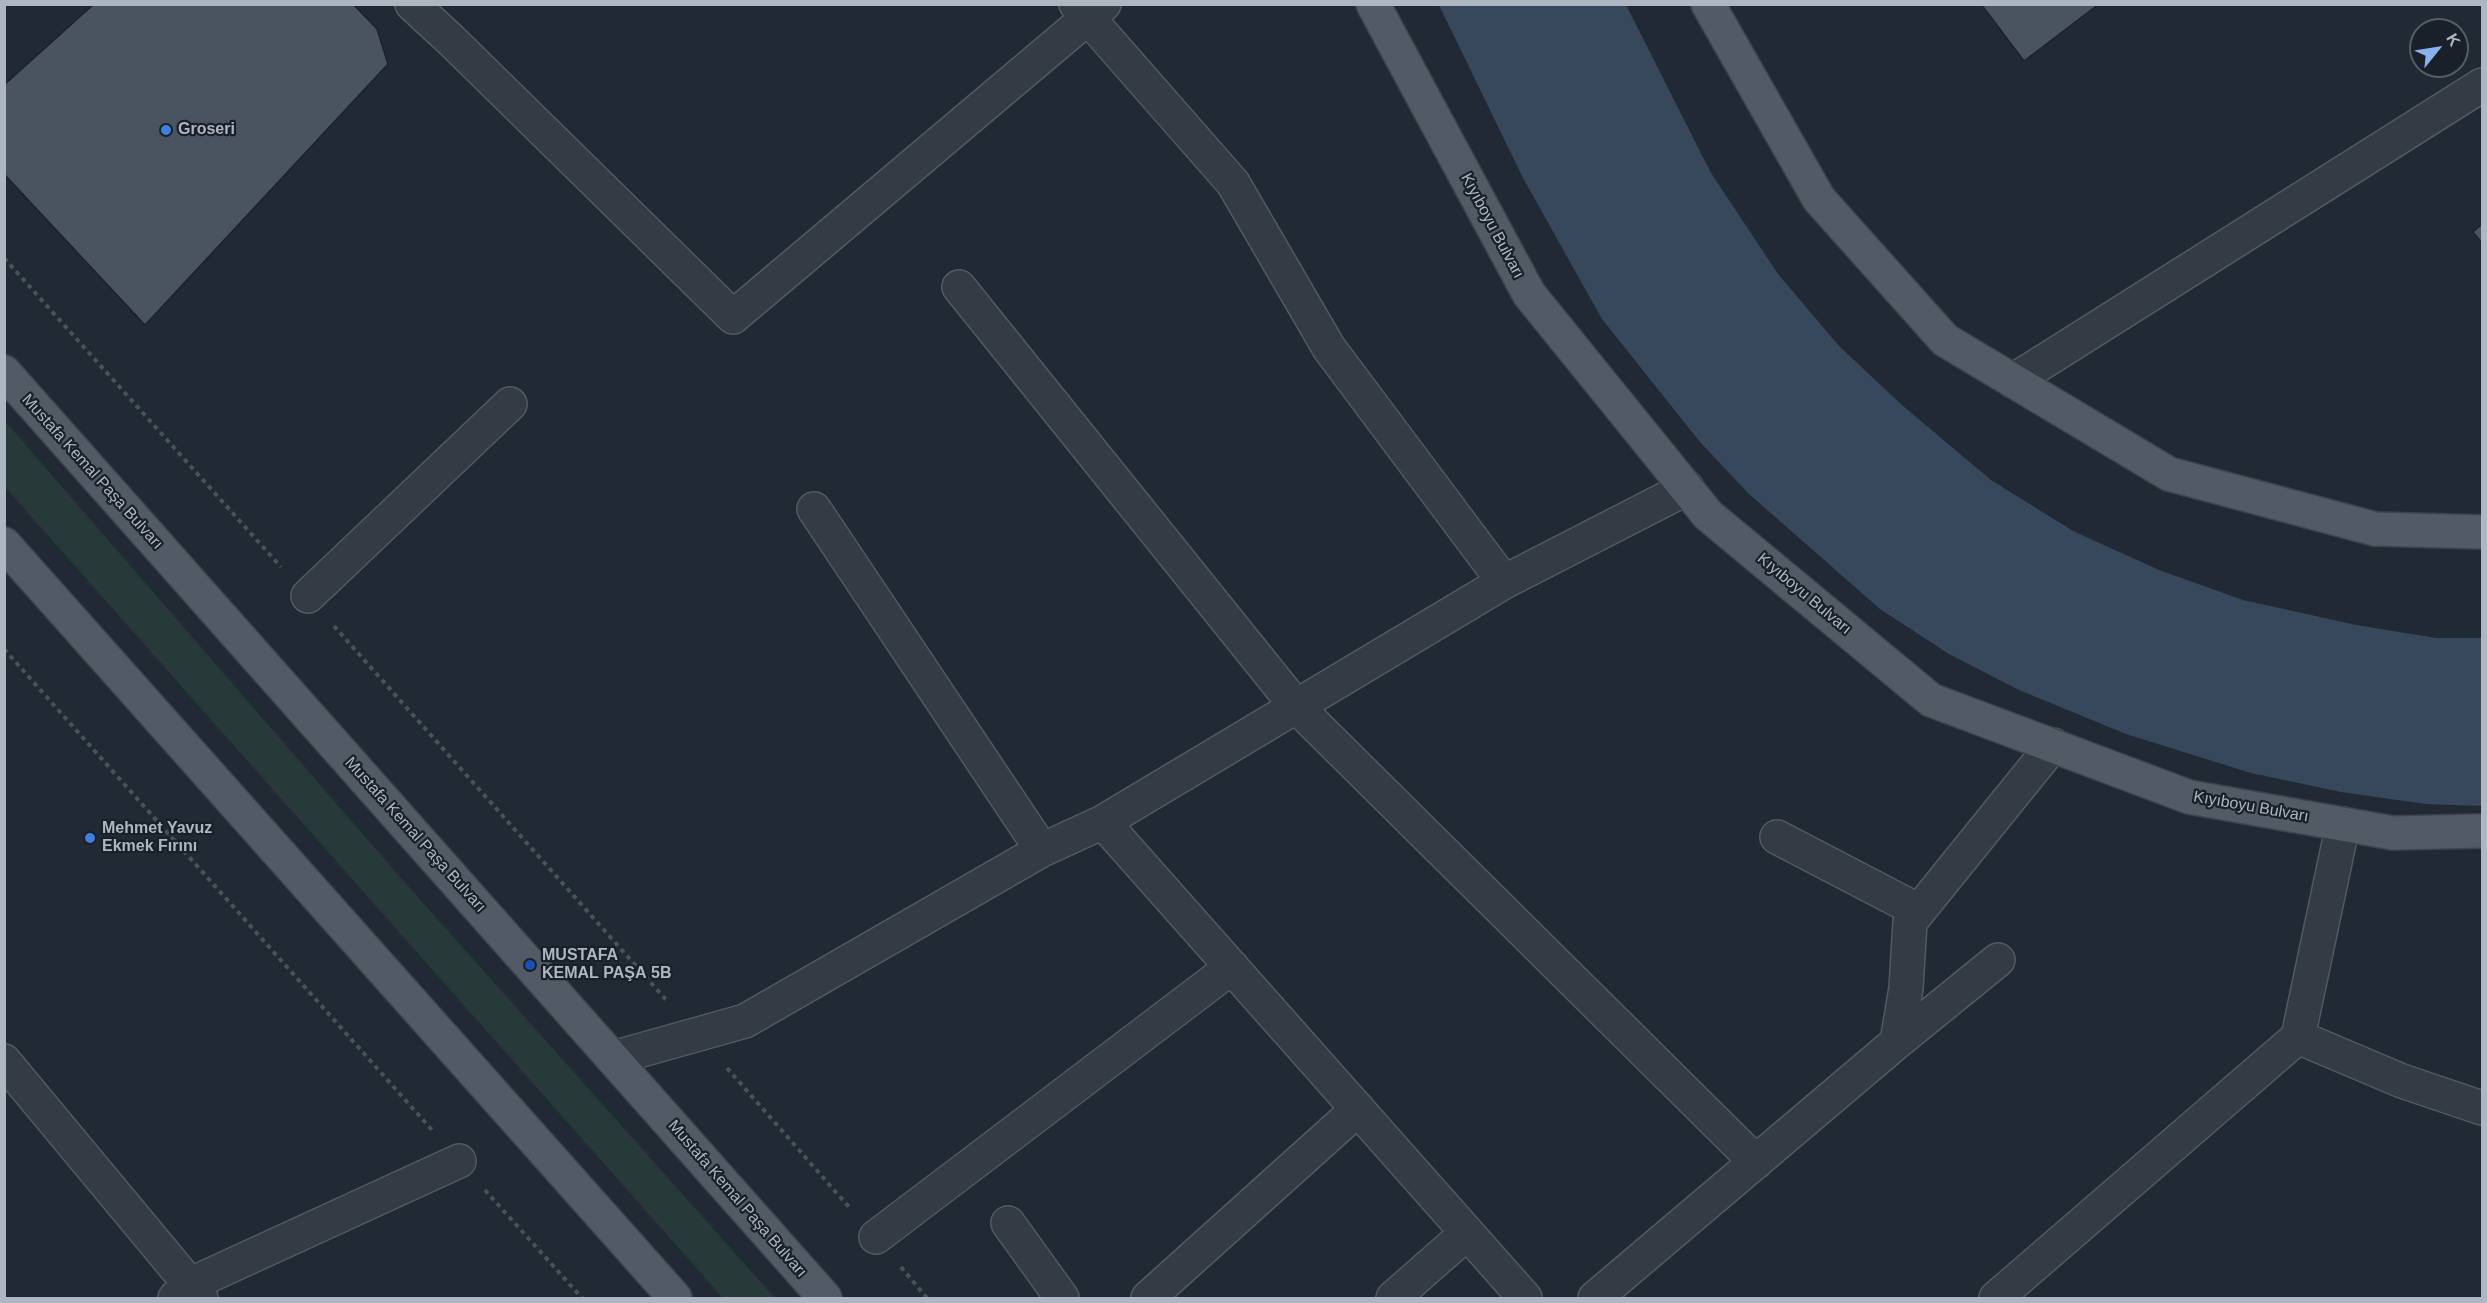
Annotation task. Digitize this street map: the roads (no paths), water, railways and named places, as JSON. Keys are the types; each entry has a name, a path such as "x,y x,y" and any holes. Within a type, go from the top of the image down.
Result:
{"main road":[{"name":"Kıyıboyu Bulvarı","path":"1373,4 1529,294 1708,515 1931,700 2189,796 2393,833 2482,831"},
{"path":"1708,4 1819,199 1945,340 2169,474 2375,530 2482,532"},
{"name":"Mustafa Kemal Paşa Bulvarı","path":"4,372 825,1299"},
{"path":"4,544 675,1299"}],"street":[{"path":"412,4 733,317 1089,8 1233,183 1329,348 1504,582"},
{"path":"2013,381 2482,85"},
{"path":"959,287 1296,706 1756,1162"},
{"path":"308,596 510,404"},
{"path":"613,1058 744,1021 1042,850 1103,822 1504,582 1660,504 1687,488"},
{"path":"814,509 1042,850"},
{"path":"1897,1042 1906,988 1910,922 1917,910 2053,745"},
{"path":"1103,822 1525,1299"},
{"path":"1996,1299 2298,1037 2343,824"},
{"path":"1777,837 1917,910"},
{"path":"1595,1299 1897,1042 1998,960"},
{"path":"876,1237 1232,967"},
{"path":"2298,1037 2402,1081 2482,1108"},
{"path":"4,1060 188,1294 459,1161"},
{"path":"1148,1299 1358,1109"},
{"path":"1008,1223 1062,1299"},
{"path":"1394,1299 1467,1233"}],"water":[{"path":"1439,5 1626,5 1711,173 1778,274 1839,346 1903,406 1991,480 2073,531 2159,570 2243,600 2356,625 2436,638 2482,638 2482,806 2426,804 2341,792 2251,773 2126,734 2019,690 1949,654 1880,609 1748,493 1700,442 1602,319 1523,178"}],"place":[{"name":"Groseri","path":"166,130"},
{"name":"Mehmet Yavuz Ekmek Fırını","path":"90,838"},
{"name":"MUSTAFA KEMAL PAŞA 5B","path":"530,965"}]}
